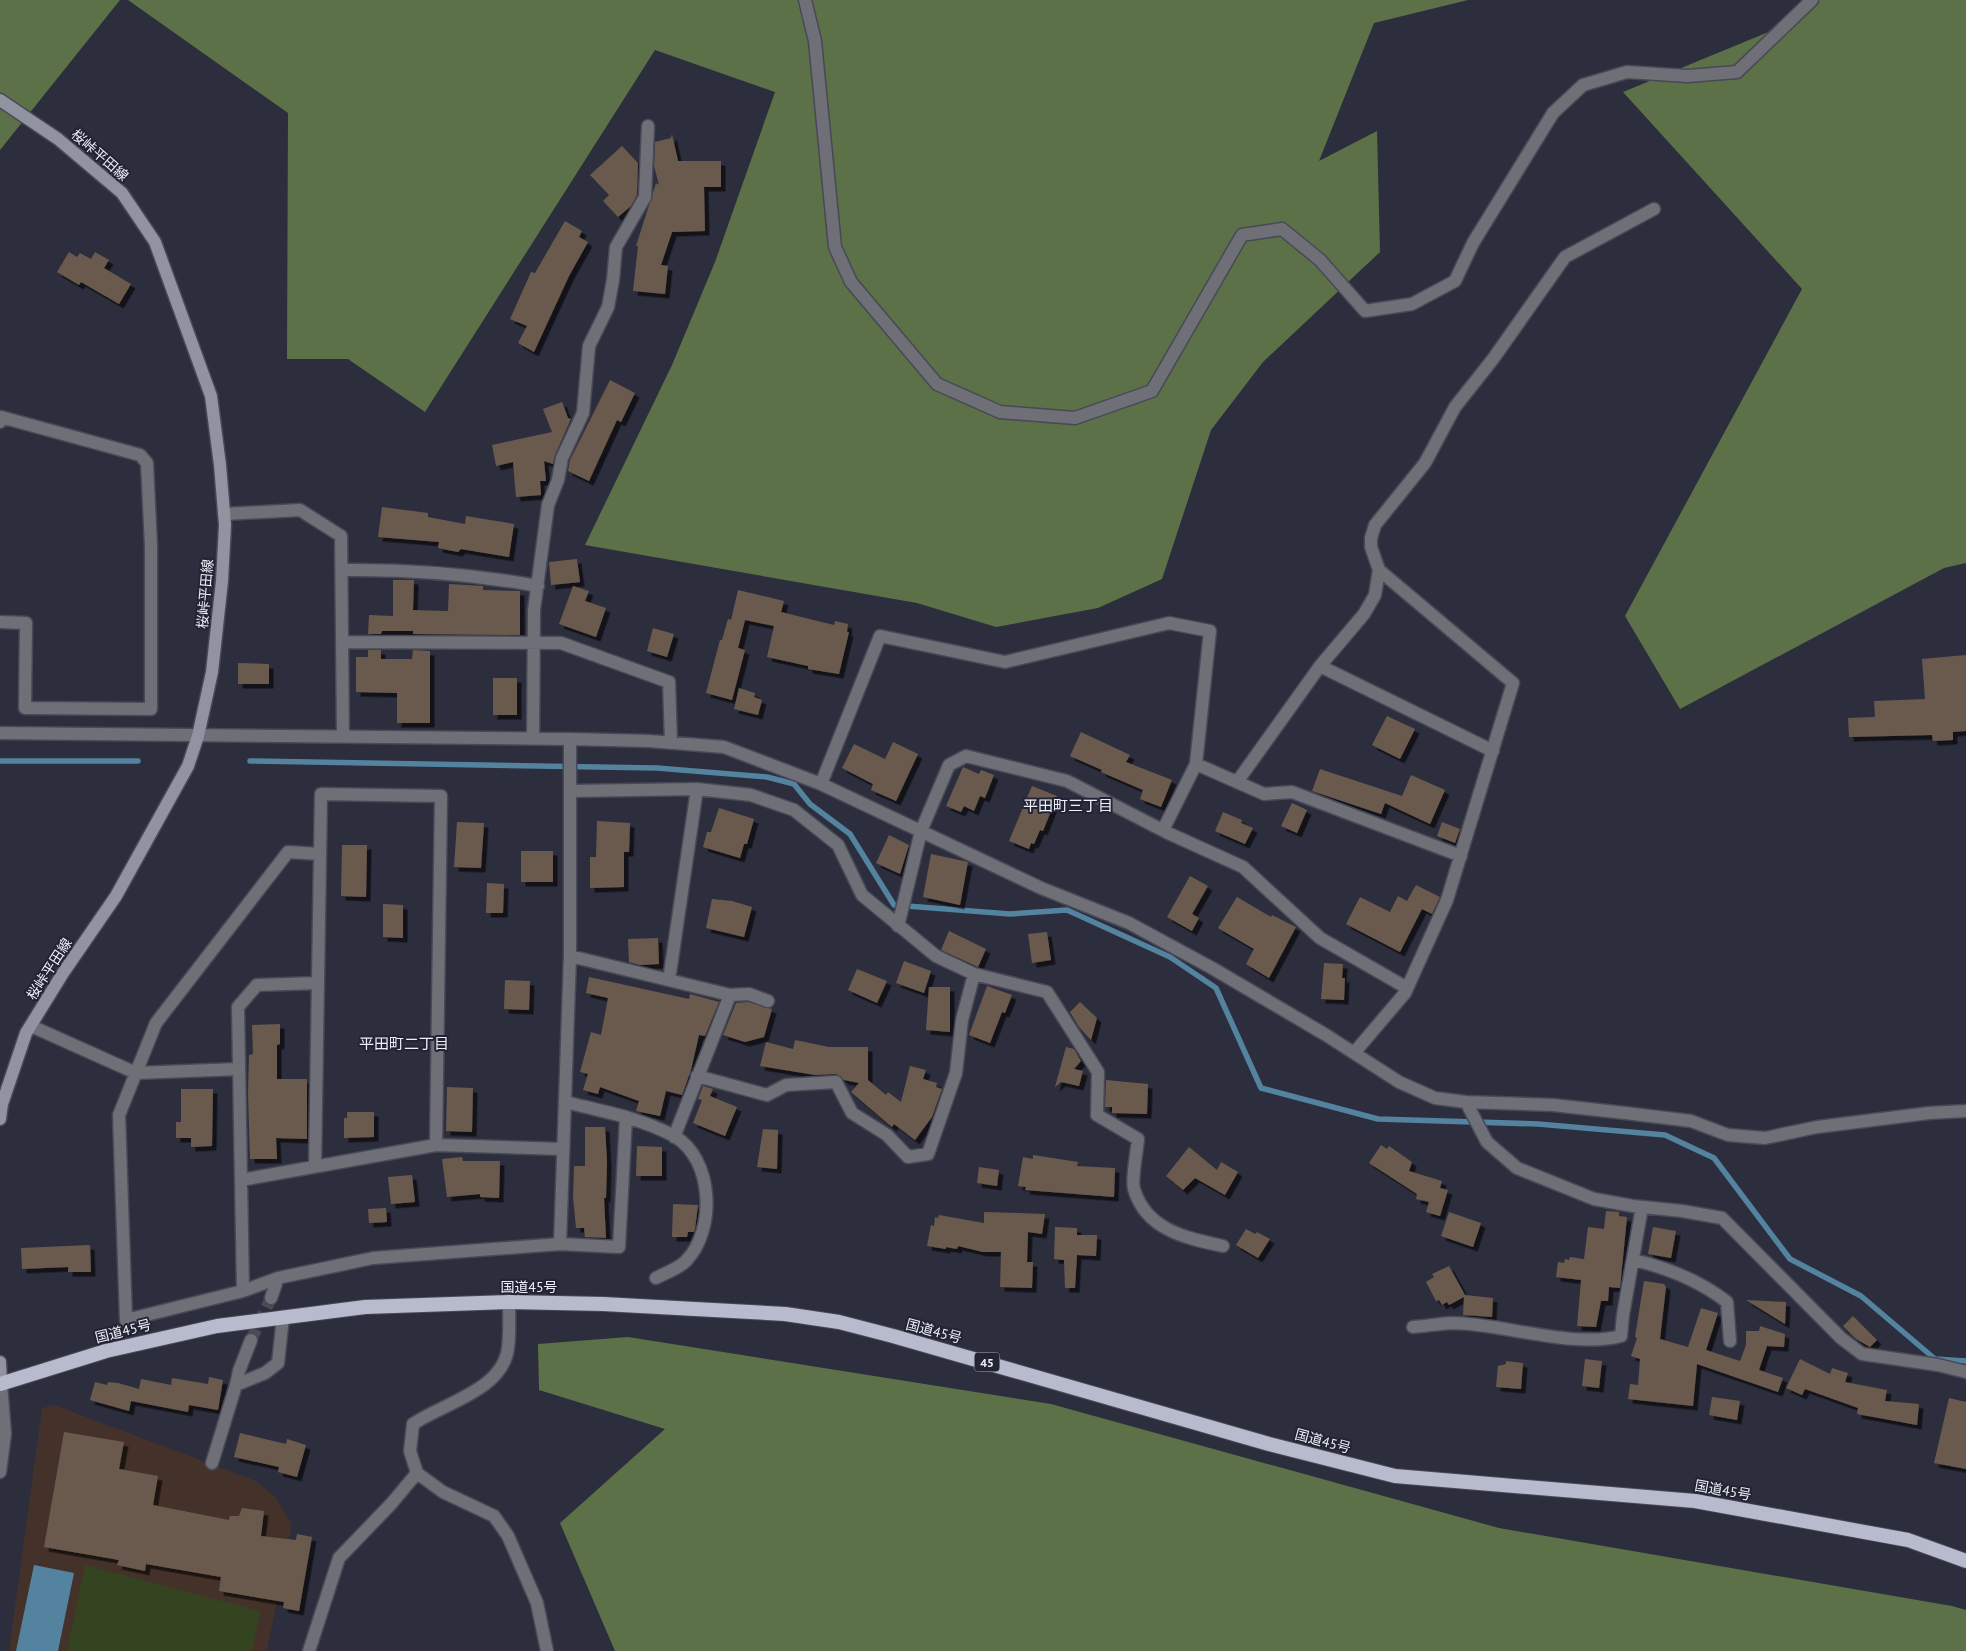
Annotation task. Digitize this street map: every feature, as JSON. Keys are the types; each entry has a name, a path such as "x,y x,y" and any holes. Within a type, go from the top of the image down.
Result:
{"highway":[{"name":"国道45号","path":"1,1383 106,1351 217,1326 365,1307 509,1302 603,1304 755,1313 839,1322 995,1364 1269,1444 1395,1476 1695,1501 1908,1540 1966,1561"}],"main road":[{"name":"桜峠平田線","path":"0,100 58,139 122,193 155,242 211,396 224,514 222,580 212,672 198,736 188,766 173,796 120,888 31,1026 2,1104 0,1119"},
{"path":"0,1362 1,1383"}],"street":[{"path":"805,0 815,41 835,247 852,282 937,384 1000,412 1075,418 1152,391 1242,234 1282,229 1320,260 1365,311 1412,304 1455,281 1473,244 1553,113 1584,85 1627,72 1688,76 1737,72 1812,0"},
{"path":"533,739 534,642 538,586 548,504 558,480 562,458 583,413 589,346 608,307 616,246 645,197 648,126"},
{"path":"1237,782 1320,666 1364,614 1375,595 1379,570 1371,547 1371,538 1375,525 1425,463 1455,406 1493,358 1565,257 1654,209"},
{"path":"0,422 1,417 140,454 147,463 152,590 151,709 25,708 26,623 0,622"},
{"path":"224,514 300,510 341,536 343,736"},
{"path":"342,570 423,571 490,577 538,586"},
{"path":"1354,1053 1407,988 1447,900 1513,683 1379,570"},
{"path":"821,784 880,636 1005,662 1169,623 1210,631 1196,764 1163,830"},
{"path":"342,642 534,642 561,644 669,682 671,743"},
{"path":"1320,666 1492,751"},
{"path":"0,733 570,739 724,747 821,784 1041,888 1129,923 1212,968 1399,1082 1435,1098 1468,1106 1553,1105 1625,1113 1691,1121 1728,1135 1765,1138 1835,1125 1929,1113 1966,1112"},
{"path":"560,1244 570,956 570,739"},
{"path":"900,921 921,831 949,764 966,756 1067,781 1163,830 1243,867 1320,938 1407,988"},
{"path":"1196,764 1264,794 1292,792 1461,856"},
{"path":"571,791 697,789 751,795 794,810 838,845 862,895 900,921 936,956 974,974 1047,992 1098,1072 1097,1115 1138,1140 1134,1188 1150,1219 1185,1238 1223,1246"},
{"path":"669,980 697,789"},
{"path":"315,1166 321,794 441,796 436,1145"},
{"path":"320,854 288,852 156,1023 118,1114 126,1320 243,1291 278,1278 373,1258 560,1244 619,1247 626,1118"},
{"path":"570,956 730,995 749,994 768,1001"},
{"path":"697,1076 767,1095 786,1085 836,1082 852,1113 887,1135 908,1157 928,1154 956,1073 962,1020 974,974"},
{"path":"243,1291 238,1007 257,985 318,983"},
{"path":"674,1137 730,995"},
{"path":"31,1026 136,1072 239,1069"},
{"path":"565,1102 626,1118 674,1137 691,1150 699,1165 707,1192 706,1217 692,1253 684,1263 656,1278"},
{"path":"1468,1106 1487,1142 1516,1168 1594,1198 1722,1218 1841,1338 1862,1354 1938,1365 1966,1372"},
{"path":"241,1180 436,1145 562,1149"},
{"path":"1413,1327 1452,1323 1574,1338 1607,1340 1621,1336 1642,1207"},
{"path":"1634,1260 1667,1268 1728,1302 1730,1341"},
{"path":"271,1298 278,1278"},
{"path":"509,1302 508,1350 500,1372 484,1386 431,1412 414,1424 410,1451 417,1472 443,1492 494,1516 508,1536 537,1603 548,1651"},
{"path":"236,1385 265,1373 278,1363 283,1317"},
{"path":"212,1463 222,1426 251,1340"},
{"path":"0,1472 5,1434 1,1383"},
{"path":"309,1651 339,1558 391,1504 417,1472"}],"shaded area":[{"path":"54,1405 256,1481 276,1498 292,1524 267,1651 9,1651 42,1408"}],"green space":[{"path":"0,0 120,0 0,150"},
{"path":"128,0 1468,0 1374,23 1319,161 1377,131 1380,252 1263,362 1211,430 1162,579 1098,608 996,627 917,603 585,545 672,365 715,262 775,92 655,50 425,412 348,359 287,359 288,113"},
{"path":"1815,0 1966,0 1966,563 1944,568 1680,709 1625,616 1802,289 1623,92 1795,21"},
{"path":"628,1337 1051,1404 1499,1528 1952,1606 1966,1610 1966,1651 615,1651 560,1523 665,1429 539,1390 538,1344"},
{"path":"85,1565 260,1611 252,1651 67,1651"}],"water":[{"path":"34,1565 74,1573 58,1651 16,1651"}],"building":[{"path":"672,134 678,161 721,161 721,187 704,187 705,231 672,232 661,265 668,266 665,294 633,291 638,246 636,246 656,183 659,185 654,166 655,142 671,138"},
{"path":"622,146 638,163 637,195 631,206 618,217 603,201 609,195 590,175"},
{"path":"565,221 582,231 579,237 588,242 569,276 534,352 518,343 527,326 510,319 531,272 535,273"},
{"path":"69,252 77,257 80,253 91,259 95,252 109,260 104,268 131,284 119,304 81,282 79,285 57,272"},
{"path":"610,380 635,393 621,422 617,420 589,481 568,471 570,460"},
{"path":"562,402 568,418 571,419 553,464 544,461 546,481 540,481 541,495 516,497 513,462 496,466 492,445 552,432 543,409"},
{"path":"382,507 428,513 428,517 465,524 466,516 514,524 509,557 461,549 458,552 438,548 439,542 378,537"},
{"path":"577,559 580,582 551,585 549,562"},
{"path":"393,580 414,580 413,610 448,611 449,584 483,586 483,590 520,591 520,635 413,634 413,631 382,631 381,634 368,634 369,615 393,616"},
{"path":"573,586 589,591 585,601 606,608 596,637 559,624"},
{"path":"738,590 784,601 781,612 834,625 835,621 848,624 847,632 849,632 839,674 808,669 808,666 767,657 774,626 745,620 738,648 745,650 732,700 706,693 720,640 722,640 728,619 731,620"},
{"path":"653,628 674,634 667,657 647,651"},
{"path":"368,650 381,650 381,659 412,659 413,650 430,651 430,723 397,723 397,693 356,692 356,657 368,657"},
{"path":"1966,655 1966,731 1953,732 1953,740 1933,741 1932,735 1849,737 1848,718 1875,717 1874,701 1925,699 1922,659"},
{"path":"238,663 269,664 269,684 238,684"},
{"path":"493,678 517,678 517,715 493,715"},
{"path":"739,688 755,693 754,697 762,700 758,715 734,709"},
{"path":"1387,716 1415,729 1400,759 1372,745"},
{"path":"1081,732 1130,755 1126,762 1172,780 1161,807 1140,799 1143,790 1070,756"},
{"path":"893,742 918,754 896,801 871,790 873,784 842,768 854,744 885,759"},
{"path":"963,767 979,774 981,770 994,775 985,798 980,796 974,811 964,806 961,812 946,806"},
{"path":"1320,769 1402,796 1411,775 1445,790 1430,824 1385,803 1381,814 1312,791"},
{"path":"1032,786 1057,796 1043,831 1040,830 1034,844 1031,843 1029,849 1009,841"},
{"path":"1292,803 1307,810 1297,833 1281,826"},
{"path":"719,808 754,819 747,844 744,844 740,858 703,847 707,832 711,832"},
{"path":"1223,812 1242,820 1241,823 1253,828 1245,844 1215,831"},
{"path":"597,821 630,823 629,852 624,852 624,887 590,888 590,857 596,857"},
{"path":"457,822 484,823 481,868 454,867"},
{"path":"1442,822 1460,829 1455,843 1437,836"},
{"path":"889,835 909,845 900,874 876,863"},
{"path":"342,845 367,845 366,897 341,896"},
{"path":"521,851 553,851 553,882 521,882"},
{"path":"931,854 968,862 960,905 923,897"},
{"path":"1190,876 1208,886 1192,914 1199,918 1192,931 1167,917"},
{"path":"487,883 504,884 503,913 486,913"},
{"path":"1416,885 1440,897 1432,914 1422,909 1400,952 1346,924 1360,897 1390,912 1398,896 1407,901"},
{"path":"1237,897 1271,917 1272,915 1296,927 1269,978 1246,964 1254,949 1218,928"},
{"path":"712,899 732,901 752,907 744,937 706,928"},
{"path":"383,904 403,905 403,938 383,937"},
{"path":"949,931 986,949 978,967 941,950"},
{"path":"1047,932 1051,960 1032,963 1028,934"},
{"path":"658,938 659,964 640,965 629,962 628,939"},
{"path":"904,961 931,971 924,993 896,983"},
{"path":"1324,963 1343,964 1342,978 1345,978 1344,1000 1321,999"},
{"path":"857,969 887,981 877,1003 848,990"},
{"path":"589,977 689,999 690,994 719,1002 705,1036 699,1035 691,1070 682,1095 666,1091 660,1116 636,1111 639,1101 600,1087 598,1094 583,1090 588,1074 580,1072 591,1032 601,1035 608,998 586,993"},
{"path":"505,980 530,981 529,1010 504,1009"},
{"path":"987,986 1012,995 1005,1013 1002,1012 990,1043 969,1035"},
{"path":"929,987 950,987 950,1032 926,1030"},
{"path":"748,1002 772,1009 764,1037 745,1042 723,1035 736,1003"},
{"path":"1080,1002 1097,1018 1091,1040 1079,1027 1070,1012"},
{"path":"280,1024 280,1044 277,1045 277,1079 307,1079 307,1139 276,1138 277,1159 250,1159 248,1094 249,1055 253,1054 252,1025"},
{"path":"795,1040 829,1047 868,1047 868,1080 886,1095 888,1092 901,1102 910,1066 926,1070 923,1079 937,1083 936,1087 942,1089 932,1117 915,1140 894,1124 892,1127 851,1092 859,1083 844,1080 836,1074 815,1075 760,1066 766,1042 793,1049"},
{"path":"1066,1047 1074,1049 1081,1061 1074,1069 1083,1071 1079,1086 1061,1082 1055,1087"},
{"path":"1106,1080 1148,1084 1147,1114 1112,1113 1112,1107 1105,1107"},
{"path":"703,1086 713,1089 710,1096 737,1107 725,1136 693,1123 702,1100 698,1099"},
{"path":"447,1087 473,1088 472,1132 446,1131"},
{"path":"181,1089 213,1089 212,1146 191,1147 191,1138 176,1138 176,1122 181,1122"},
{"path":"347,1112 374,1112 374,1137 344,1138 344,1118 347,1118"},
{"path":"585,1127 605,1127 607,1162 606,1198 604,1198 606,1238 585,1237 584,1228 576,1228 573,1197 574,1166 585,1166"},
{"path":"763,1129 778,1130 777,1169 757,1167"},
{"path":"1381,1145 1387,1149 1389,1146 1412,1162 1409,1171 1442,1181 1440,1188 1448,1190 1440,1216 1426,1212 1429,1202 1416,1199 1417,1194 1369,1163"},
{"path":"637,1146 662,1147 662,1176 636,1176"},
{"path":"1189,1147 1217,1170 1221,1162 1238,1172 1225,1195 1195,1178 1183,1190 1166,1176"},
{"path":"1033,1155 1078,1162 1077,1166 1115,1168 1114,1197 1025,1190 1026,1187 1018,1186 1023,1157 1033,1159"},
{"path":"462,1157 463,1161 500,1161 499,1198 480,1197 480,1194 447,1197 442,1159"},
{"path":"979,1167 999,1170 997,1186 977,1183"},
{"path":"412,1175 415,1202 391,1204 388,1177"},
{"path":"673,1204 698,1205 694,1232 688,1232 687,1237 672,1237"},
{"path":"386,1208 387,1222 369,1223 368,1209"},
{"path":"1606,1211 1619,1212 1619,1216 1627,1217 1620,1288 1609,1287 1608,1301 1601,1301 1596,1327 1577,1326 1581,1280 1556,1277 1558,1262 1564,1263 1565,1259 1569,1260 1570,1257 1584,1259 1588,1227 1604,1229"},
{"path":"984,1212 1045,1214 1042,1234 1028,1232 1027,1262 1033,1262 1032,1288 1000,1287 1001,1252 983,1252 958,1246 957,1249 946,1247 946,1249 927,1246 931,1225 934,1226 935,1217 938,1218 939,1215 984,1223"},
{"path":"1449,1212 1481,1223 1473,1247 1441,1236"},
{"path":"1055,1227 1077,1228 1077,1235 1097,1235 1096,1256 1077,1255 1075,1288 1065,1288 1064,1260 1054,1259"},
{"path":"1653,1227 1676,1231 1671,1258 1648,1254"},
{"path":"1246,1229 1270,1239 1258,1258 1236,1245"},
{"path":"90,1245 91,1272 68,1272 68,1267 22,1269 21,1248"},
{"path":"1449,1266 1465,1295 1493,1298 1492,1317 1463,1315 1464,1297 1449,1305 1447,1302 1442,1305 1439,1300 1436,1301 1426,1282 1434,1277 1432,1274"},
{"path":"1644,1281 1664,1284 1666,1287 1660,1339 1688,1347 1701,1308 1718,1313 1706,1350 1740,1361 1746,1345 1746,1331 1759,1331 1760,1326 1785,1334 1784,1347 1767,1346 1759,1370 1783,1378 1778,1392 1697,1364 1693,1406 1628,1399 1630,1384 1638,1385 1640,1359 1631,1356 1637,1338 1635,1337"},
{"path":"1746,1300 1786,1302 1785,1324"},
{"path":"1853,1316 1877,1340 1870,1347 1856,1339 1843,1326"},
{"path":"1585,1359 1602,1361 1599,1388 1582,1386"},
{"path":"1800,1359 1830,1374 1832,1368 1848,1373 1845,1382 1887,1390 1885,1401 1919,1404 1917,1425 1857,1414 1858,1408 1805,1389 1802,1395 1786,1388"},
{"path":"1506,1361 1523,1363 1521,1389 1496,1387 1498,1366 1506,1364"},
{"path":"209,1377 223,1380 218,1410 189,1405 188,1412 131,1401 129,1411 90,1400 95,1382 107,1385 108,1382 118,1383 139,1389 141,1379 171,1385 172,1378 208,1384"},
{"path":"1712,1397 1740,1401 1737,1420 1709,1415"},
{"path":"1949,1398 1966,1402 1966,1469 1934,1463"},
{"path":"64,1432 124,1442 119,1469 158,1476 153,1505 229,1520 230,1516 239,1516 242,1508 264,1511 261,1536 296,1540 297,1534 312,1537 299,1611 283,1608 284,1602 219,1591 221,1577 146,1564 145,1571 117,1565 119,1560 44,1547"},
{"path":"240,1433 286,1444 287,1439 306,1445 297,1477 278,1472 279,1467 234,1457"}],"waterway":[{"path":"0,761 138,761"},
{"path":"250,761 657,768 767,777 794,784 810,804 850,834 894,905 1010,914 1067,910 1170,957 1216,988 1261,1088 1378,1119 1538,1124 1665,1135 1714,1158 1790,1259 1861,1296 1935,1359 1966,1361"}],"tunnel":[{"path":"251,1340 271,1298"}],"district":[{"name":"平田町三丁目","path":"1068,805"},
{"name":"平田町二丁目","path":"404,1043"}]}
